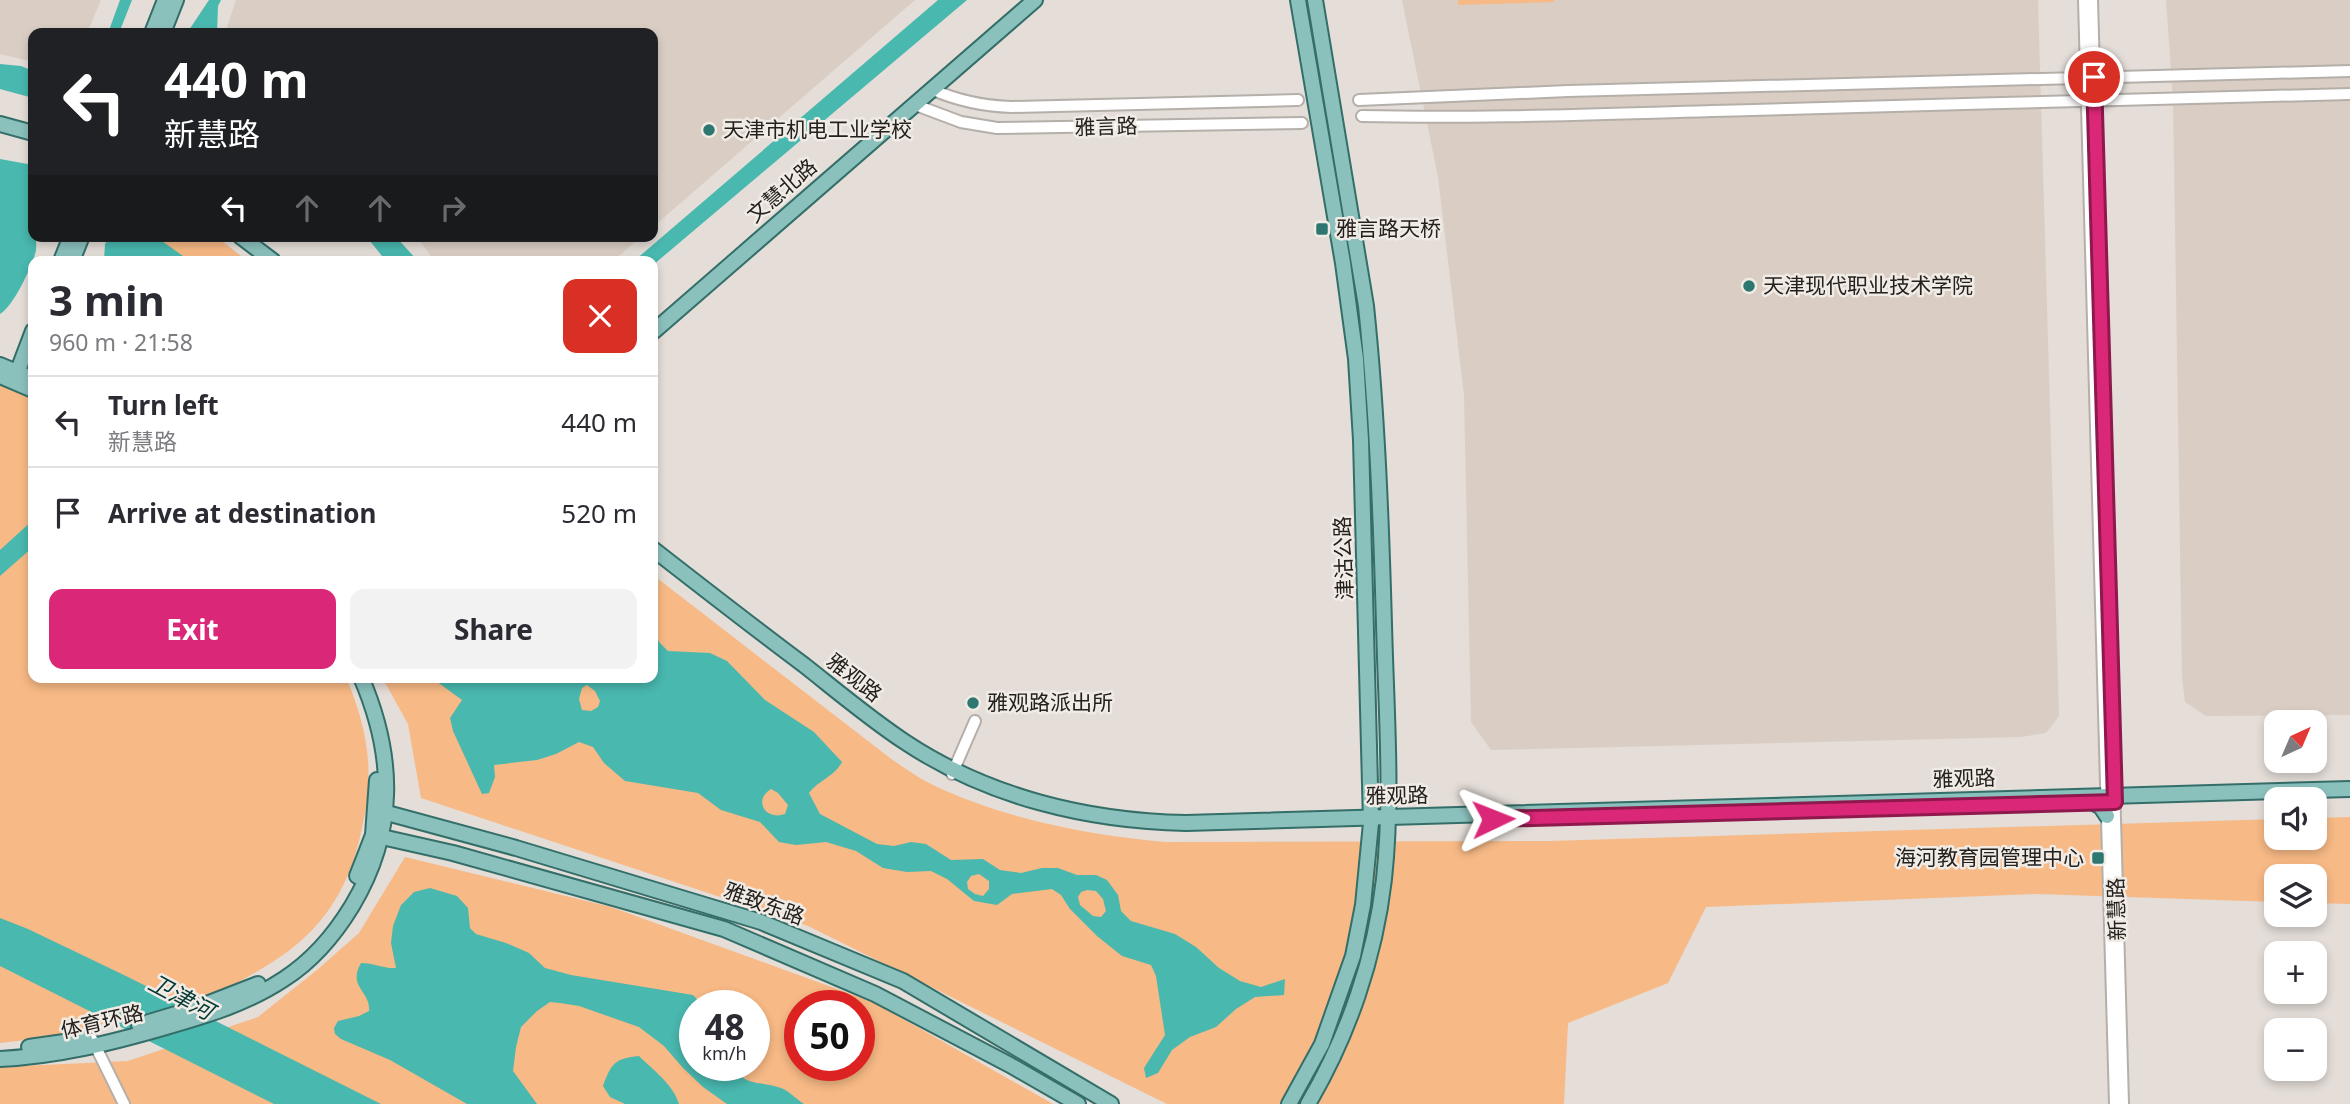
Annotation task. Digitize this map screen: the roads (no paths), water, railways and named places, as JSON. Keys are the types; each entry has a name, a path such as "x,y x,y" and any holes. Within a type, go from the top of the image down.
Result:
{"main road":[{"path":"154,28 165,0"},
{"path":"165,28 176,0"},
{"name":"文慧北路","path":"658,317 1022,0"},
{"name":"文慧北路","path":"658,328 1035,0"},
{"name":"津沽公路","path":"1289,1104 1322,1044 1353,956 1363,905 1371,820 1361,430 1356,359 1343,263 1298,0"},
{"name":"津沽公路","path":"1308,1104 1334,1053 1360,991 1370,956 1384,878 1388,820 1382,553 1371,351 1366,306 1315,0"},
{"path":"0,124 28,132"},
{"path":"0,130 28,138"},
{"path":"248,242 266,256"},
{"path":"258,242 276,256"},
{"path":"0,365 21,380 28,351"},
{"name":"雅观路","path":"658,553 892,733 953,772"},
{"name":"雅观路","path":"658,559 890,737 953,772 1027,800 1133,821 1186,823 1388,820 2350,796"},
{"name":"体育环路","path":"354,683 372,736 381,812"},
{"name":"体育环路","path":"0,1050 131,1038 205,1011 261,983 323,935 349,895 377,836 381,812 386,777 381,736 364,683"},
{"name":"雅观路","path":"2106,803 2350,789"},
{"name":"雅致东路","path":"381,812 516,848 761,922 903,982 1111,1104"},
{"name":"雅致东路","path":"377,836 453,853 724,929 875,994 1078,1104"},
{"name":"体育环路","path":"0,1059 57,1054 94,1043 117,1032 205,1011"}],"street":[{"name":"新慧路","path":"2084,0 2091,99 2115,1104"},
{"name":"新慧路","path":"2090,77 2092,0"},
{"path":"1359,100 1651,89 2350,71"},
{"path":"2027,79 2027,102"},
{"path":"1871,107 1872,83"},
{"name":"雅言路","path":"931,89 977,104 1011,107 1298,100"},
{"path":"1651,89 1651,113"},
{"path":"1362,116 1437,118 2350,94"},
{"path":"1433,96 1437,118"},
{"name":"雅言路","path":"913,104 961,122 998,128 1302,123"},
{"path":"953,772 975,721"},
{"name":"新慧路","path":"2106,803 2123,1104"},
{"path":"94,1043 124,1104"}],"water":[{"path":"120,0 132,0 121,28 110,28"},
{"path":"209,0 221,0 218,6 217,28 190,28"},
{"path":"938,0 967,0 658,261 658,256 640,256"},
{"path":"0,64 28,69 28,97 0,89"},
{"path":"0,159 28,164 28,242 36,242 36,252 34,256 28,256 28,271 21,287 0,314"},
{"path":"163,242 183,256 104,256 105,244"},
{"path":"371,242 401,242 413,256 382,256"},
{"path":"28,525 28,551 0,576 0,550"},
{"path":"658,639 668,651 710,653 727,661 765,700 814,732 842,762 809,793 820,814 877,844 926,844 951,860 983,859 1000,870 1021,873 1042,868 1058,868 1077,875 1096,875 1107,880 1118,895 1121,911 1131,921 1175,934 1240,981 1261,987 1285,979 1284,995 1255,997 1216,1027 1190,1037 1172,1050 1158,1073 1146,1078 1144,1068 1165,1035 1156,976 1151,965 1122,956 1097,936 1070,909 1061,895 1052,889 1012,894 997,905 974,901 947,879 931,871 907,872 883,868 856,851 826,842 796,845 779,842 760,822 721,810 698,793 625,781 604,763 593,747 579,742 537,760 494,765 495,777 489,793 482,794 453,731 450,718 462,700 439,683 658,683","holes":["587,685 595,691 600,701 598,707 591,711 582,710 579,699 582,688","771,789 788,805 785,814 772,815 764,808 763,799","979,874 989,881 989,889 983,896 968,889 967,882 971,876","1096,891 1103,899 1106,911 1101,917 1093,916 1080,905 1078,897 1081,892"]},
{"path":"430,888 457,896 468,908 470,928 476,934 529,953 545,968 571,975 679,993 679,1063 664,1046 639,1027 579,1006 550,1002 521,1027 516,1047 513,1071 537,1104 467,1104 390,1060 341,1039 335,1034 334,1028 338,1021 369,1011 367,998 357,978 361,963 396,968 391,943 393,926 401,905 414,892"},
{"path":"0,918 128,977 381,1104 274,1104 0,966"},
{"path":"639,1056 667,1084 679,1104 625,1104 610,1097 603,1086 612,1067 624,1058"},
{"path":"697,1081 754,1082 781,1088 804,1104 727,1104"}],"place":[{"name":"天津市机电工业学校","path":"709,130"},
{"name":"雅言路天桥","path":"1322,229"},
{"name":"天津现代职业技术学院","path":"1749,286"},
{"name":"雅观路派出所","path":"973,703"},
{"name":"海河教育园管理中心","path":"2098,858"}],"water label":[{"name":"卫津河","path":"181,997"}]}
